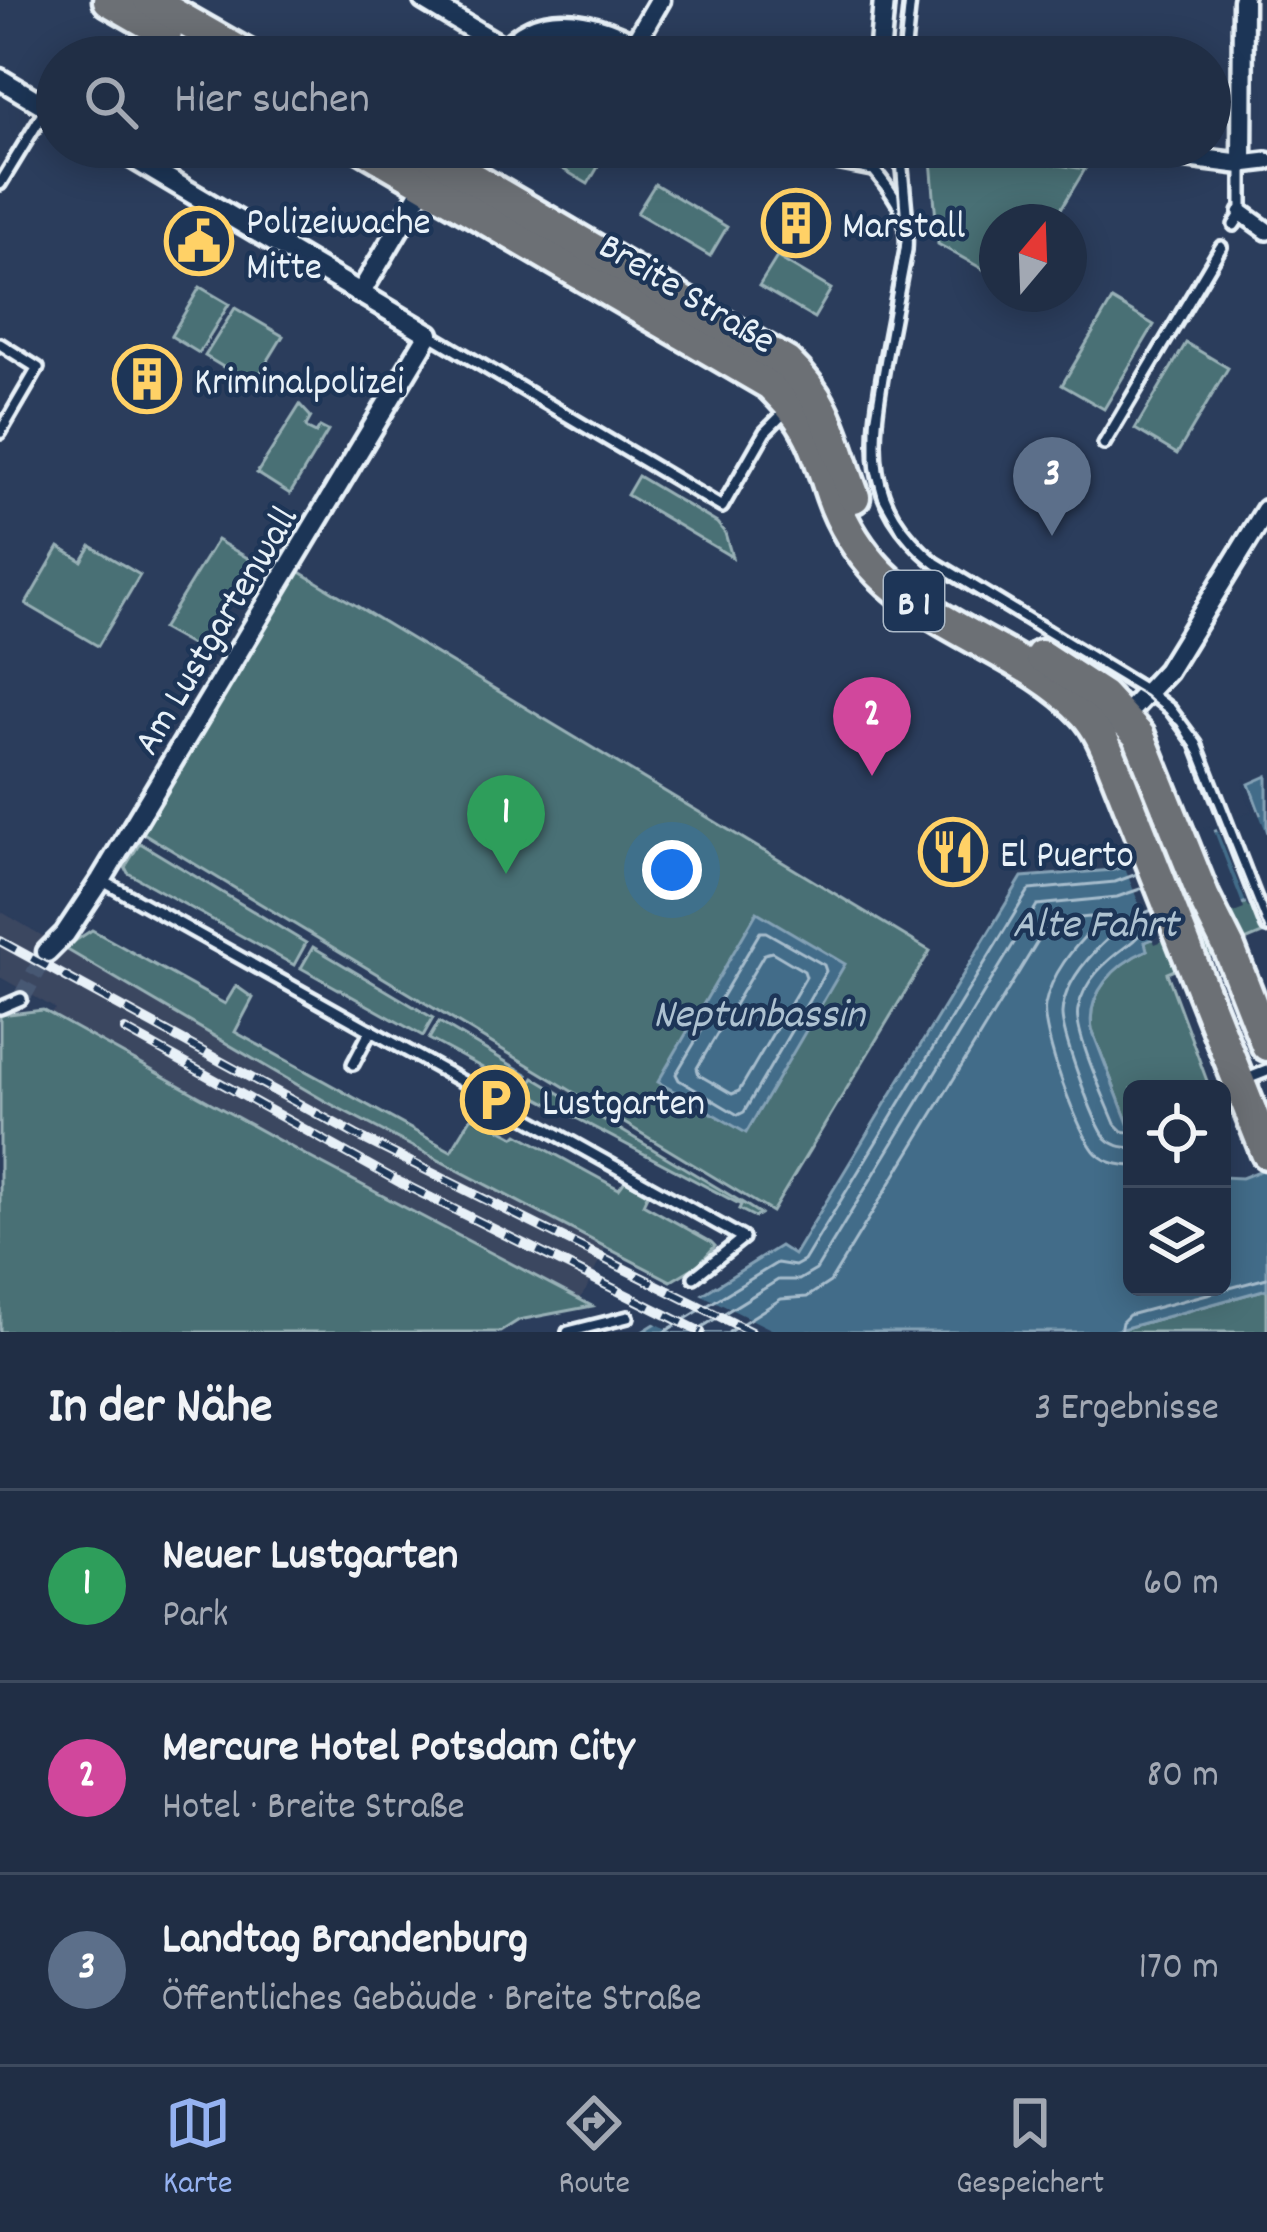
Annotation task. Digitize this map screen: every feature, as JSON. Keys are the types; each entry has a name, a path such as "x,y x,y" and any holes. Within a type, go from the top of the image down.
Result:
{"main road":[{"path":"109,0 170,36"},
{"path":"149,0 212,36"},
{"name":"Breite Straße","path":"446,168 757,375 800,397 836,438 865,521 897,563 923,585 1089,686 1113,739 1137,826 1191,963 1253,1076"},
{"name":"Breite Straße","path":"1113,739 1145,747 1267,1045"},
{"name":"B 1","path":"1253,1076 1251,1114 1267,1153"}],"street":[{"path":"424,0 478,36"},
{"path":"639,36 660,0"},
{"path":"881,36 884,0"},
{"path":"1242,164 1243,0"},
{"path":"517,36 548,17 569,16 589,19 622,36"},
{"path":"0,79 36,100"},
{"path":"1231,163 1267,160"},
{"path":"149,168 428,334"},
{"path":"360,294 428,168"},
{"path":"1238,219 1267,231"},
{"name":"Am Lustgartenwall","path":"47,952 65,934 101,880 428,334"},
{"path":"1113,739 1166,671 1266,509"}],"lane":[{"path":"906,36 910,0"},
{"path":"0,184 36,133"},
{"path":"1238,219 1242,164"},
{"path":"878,168 900,204 908,229"},
{"path":"902,168 906,250 874,423 878,480 893,517 908,539 935,563 1170,709 1196,744 1267,927"},
{"path":"1104,444 1221,247"},
{"path":"428,334 722,506 765,432 800,397"},
{"path":"0,344 38,368 0,433"},
{"path":"101,880 743,1238 694,1277"},
{"path":"0,1008 21,999"},
{"path":"353,1064 371,1030"},
{"path":"568,1332 628,1317"}],"shaded area":[{"path":"0,911 325,1101 605,1248 580,1298 592,1306 557,1314 25,1033 56,1009 0,977"}],"green space":[{"path":"561,168 597,168 588,184"},
{"path":"932,168 1085,169 1064,204 979,204 979,267 938,244"},
{"path":"655,184 727,227 710,256 637,213"},
{"path":"777,257 831,289 814,318 759,286"},
{"path":"200,287 229,304 199,353 171,336"},
{"path":"1112,300 1154,325 1104,409 1062,385"},
{"path":"235,308 283,336 253,385 205,356"},
{"path":"1186,343 1228,368 1177,454 1135,429"},
{"path":"300,405 311,417 308,429 328,431 290,494 257,473"},
{"path":"638,476 717,523 732,557 627,495"},
{"path":"217,540 251,560 198,649 162,629"},
{"path":"91,546 140,575 98,646 26,604 59,547 82,561"},
{"path":"297,570 930,951 772,1212 140,831"},
{"path":"140,843 306,943 294,965 128,873 125,867"},
{"path":"1267,894 1267,932 1167,973 1207,1080 1123,1080 1123,1111 1091,1017 1105,981 1147,950 1144,942"},
{"path":"92,930 225,1004 236,986 253,998 235,1032 451,1151 471,1118 477,1117 619,1189 625,1181 648,1193 643,1204 715,1246 698,1265 671,1281 325,1101 64,948"},
{"path":"313,947 433,1018 423,1036 301,968"},
{"path":"43,1010 592,1306 519,1320 500,1332 0,1332 0,1015"},
{"path":"439,1022 528,1075 520,1088 429,1039"},
{"path":"534,1078 760,1214 755,1217 739,1209 741,1205 525,1091"},
{"path":"1267,1289 1267,1332 1111,1332"}],"water":[{"name":"Alte Fahrt","path":"1267,776 1267,894 1145,942 1147,950 1105,981 1091,1017 1123,1111 1123,1296 1231,1296 1231,1177 1267,1168 1267,1289 1111,1332 642,1332 780,1246 794,1255 1022,877 1114,870 1260,814 1249,784"},
{"name":"Neptunbassin","path":"757,912 845,964 746,1133 658,1082"}],"pier":[{"path":"1245,779 1267,834 1267,900 1248,908 1215,825 1253,811 1243,786"},
{"path":"1212,826 1244,909 1155,944 1122,861"},
{"path":"696,1292 777,1332 673,1332 649,1320"}],"tunnel":[{"path":"21,999 47,952"}],"tram line":[{"path":"901,36 905,0"},
{"path":"897,168 902,236 870,422 870,467 879,500 901,539 935,570 1145,696 1177,725 1195,755 1267,935"}],"railway":[{"path":"0,941 356,1135 751,1332"},
{"path":"125,1030 401,1183 701,1332"}],"place":[{"name":"Marstall","path":"796,223"},
{"name":"Polizeiwache Mitte","path":"199,241"},
{"name":"Kriminalpolizei","path":"147,379"},
{"name":"Landtag Brandenburg","path":"1052,536"},
{"name":"Mercure Hotel Potsdam City","path":"872,776"},
{"name":"El Puerto","path":"953,852"},
{"name":"Neuer Lustgarten","path":"506,874"},
{"name":"Lustgarten","path":"495,1100"}]}
